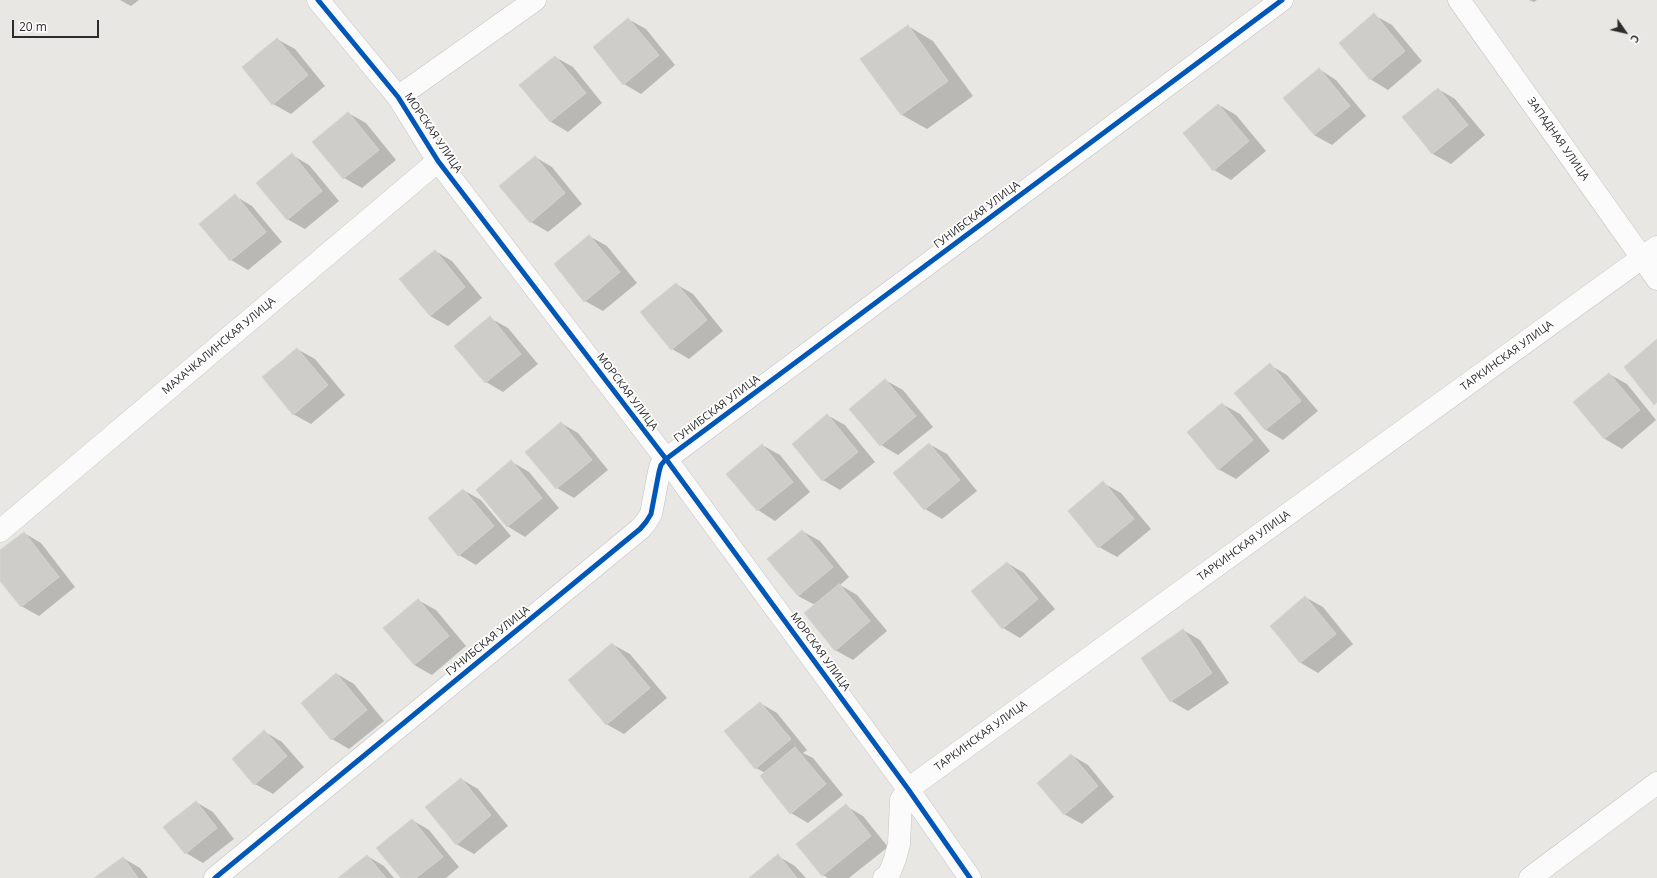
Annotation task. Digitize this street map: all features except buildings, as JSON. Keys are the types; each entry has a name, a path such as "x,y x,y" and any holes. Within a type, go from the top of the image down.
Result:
{"street":[{"name":"МОРСКАЯ УЛИЦА","path":"318,0 398,98 438,161 666,460 908,789 970,878"},
{"path":"398,98 535,0"},
{"name":"ГУНИБСКАЯ УЛИЦА","path":"215,878 640,529 651,514 659,472 661,465 666,460 1282,0"},
{"name":"ЗАПАДНАЯ УЛИЦА","path":"1459,0 1650,252 1657,278"},
{"name":"МАХАЧКАЛИНСКАЯ УЛИЦА","path":"0,531 438,161"},
{"name":"ТАРКИНСКАЯ УЛИЦА","path":"908,789 1650,252"},
{"path":"1530,878 1657,783"},
{"path":"884,878 889,874 895,859 899,844 901,800 908,789"}],"cycle path":[{"path":"318,0 398,97 438,161 666,459 908,789 970,878"},
{"path":"215,878 640,529 651,514 659,472 661,465 666,459 1282,0"}]}
